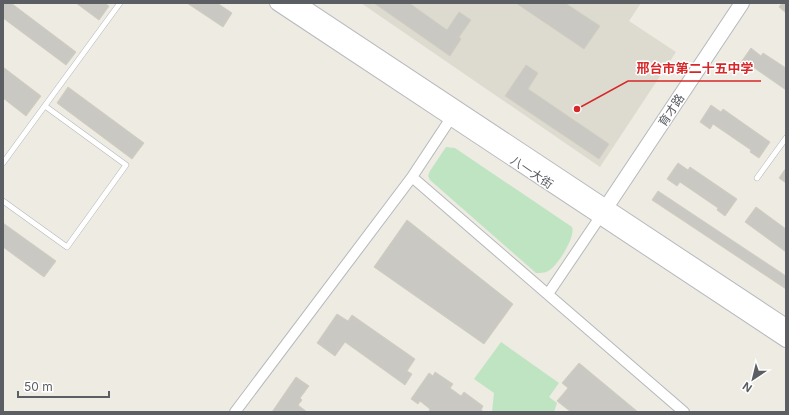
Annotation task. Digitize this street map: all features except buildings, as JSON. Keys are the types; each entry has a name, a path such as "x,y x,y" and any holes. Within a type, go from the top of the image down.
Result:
{"street":[{"name":"八一大街","path":"277,3 451,118 786,326"},
{"name":"八一大街","path":"298,3 603,212 786,340"},
{"name":"育才路","path":"603,212 742,3"},
{"path":"235,412 412,177 451,118"},
{"path":"412,177 684,412"},
{"path":"548,294 603,212"}],"lane":[{"path":"3,163 120,3"},
{"path":"3,201 67,247 126,165 45,106"},
{"path":"757,178 786,138"}],"shaded area":[{"path":"361,3 641,3 629,21 676,52 600,167"}],"green space":[{"path":"446,147 455,148 572,227 572,237 566,249 554,266 544,272 536,273 430,180 428,176 430,171"},
{"path":"501,342 559,383 549,397 557,403 554,412 492,412 494,393 474,379"}],"place":[{"name":"邢台市第二十五中学","path":"577,109"}]}
